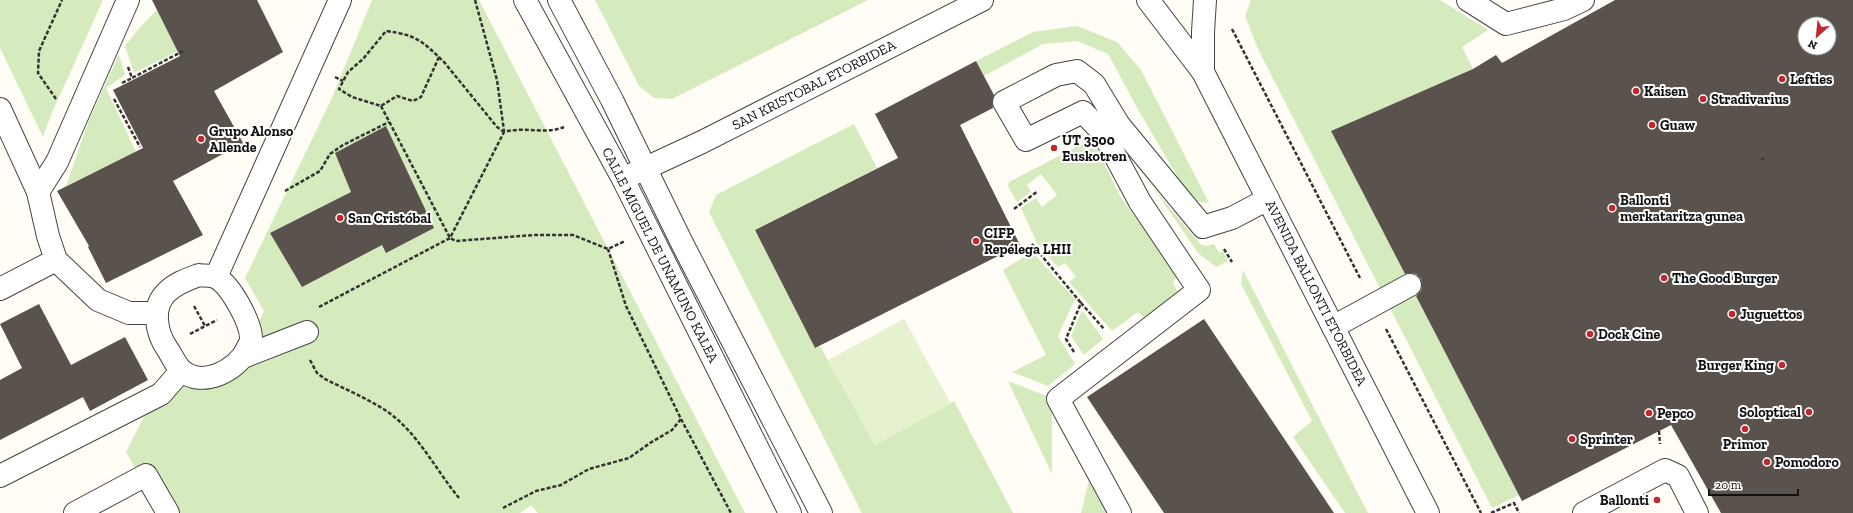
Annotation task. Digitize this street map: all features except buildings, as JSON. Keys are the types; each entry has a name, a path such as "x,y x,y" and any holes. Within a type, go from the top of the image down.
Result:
{"street":[{"path":"38,192 57,162 128,0"},
{"path":"216,277 340,0"},
{"name":"CALLE MIGUEL DE UNAMUNO KALEA","path":"525,0 623,179 790,513"},
{"name":"CALLE MIGUEL DE UNAMUNO KALEA","path":"559,0 612,100 645,168 821,513"},
{"name":"SAN KRISTOBAL ETORBIDEA","path":"623,179 709,138 982,0"},
{"name":"AVENIDA BALLONTI ETORBIDEA","path":"1148,0 1203,72 1428,513"},
{"name":"AVENIDA BALLONTI ETORBIDEA","path":"1203,72 1205,0"},
{"path":"1468,0 1506,24 1564,9 1583,0"},
{"path":"1120,513 1058,399 1199,290 1140,202 1111,129 1094,84 1077,71 1056,75 1004,102 1026,140 1083,112 1111,129 1203,227 1232,218 1268,199"},
{"path":"0,108 38,192 48,236 56,260 98,300 130,313 157,313"},
{"path":"0,289 56,260"},
{"path":"199,275 216,277 228,287 240,308 248,328 251,341 243,357 229,370 209,378 194,376 181,371 165,347 157,326 159,302 167,291 181,282 199,275"},
{"path":"1333,327 1410,285"},
{"path":"243,357 307,332"},
{"path":"0,476 161,394 181,371"},
{"path":"1584,513 1665,470 1678,476 1697,513"},
{"path":"75,513 146,475 168,513"}],"path":[{"path":"62,0 39,51 38,73 73,124"},
{"path":"313,311 450,238 504,132 496,80 475,0"},
{"path":"116,28 132,78"},
{"path":"1232,29 1361,280"},
{"path":"564,127 554,132 524,129 504,132 497,127 439,57 420,40 401,33 386,31 363,59 348,72 339,89 352,97 381,106 450,238 456,241 534,235 573,235 608,249 627,241"},
{"path":"120,84 184,51"},
{"path":"381,106 398,96 413,101 421,97 439,57"},
{"path":"334,77 343,81"},
{"path":"113,96 140,147"},
{"path":"282,193 320,171 330,154 343,145 389,122"},
{"path":"1014,209 1038,191"},
{"path":"1032,244 1104,330"},
{"path":"1224,248 1232,262"},
{"path":"608,249 626,306 681,419 731,513"},
{"path":"192,303 205,326"},
{"path":"1078,358 1066,339 1081,303"},
{"path":"186,336 221,318"},
{"path":"1384,324 1481,513"},
{"path":"308,355 317,373 386,410 405,427 422,446 459,498"},
{"path":"503,508 536,490 561,485 589,469 629,458 672,430 681,419"},
{"path":"1491,513 1514,503 1519,513"}],"green space":[{"path":"0,0 103,0 51,115 43,137 0,48"},
{"path":"372,0 479,0 745,513 538,513 531,505 520,513 160,513 126,452 173,360 209,377 251,341 264,311 245,278 331,100"},
{"path":"595,0 868,0 672,99 654,98 639,86"},
{"path":"1251,0 1440,0 1488,30 1462,47 1473,69 1331,131 1519,495 1492,508 1258,49 1245,16"},
{"path":"157,10 178,51 134,73 125,46 140,27"},
{"path":"1077,26 1117,42 1141,70 1209,203 1199,202 1184,188 1140,113 1108,54 1077,41 1043,44 984,76 976,61 1033,32"},
{"path":"119,54 125,75 106,88 136,152 66,186 89,120"},
{"path":"854,124 877,168 755,230 815,348 820,346 875,445 954,401 1013,513 862,513 709,212 716,195"},
{"path":"1092,139 1120,196 1178,275 1173,282 1180,297 1146,320 1138,312 1112,331 1069,282 1076,277 1065,263 1058,267 1037,243 1021,208 1036,198 1042,207 1057,195 1041,174 1027,185 1031,192 1017,202 1008,186 1009,182"},
{"path":"1152,186 1200,244 1206,246 1214,244 1219,253 1223,251 1228,261 1216,267 1198,253"},
{"path":"1032,252 1075,299 1058,336 1075,364 1048,386 1012,372 1046,355 1003,270"},
{"path":"1243,270 1368,513 1345,513 1293,437 1312,421 1241,284"},
{"path":"1082,310 1103,339 1084,355 1071,336"},
{"path":"904,319 951,404 875,445 828,360"},
{"path":"1008,381 1052,398 1052,474"},
{"path":"1091,472 1112,513 1081,513"}],"place":[{"name":"Lefties","path":"1782,79"},
{"name":"Kaisen","path":"1636,91"},
{"name":"Stradivarius","path":"1703,99"},
{"name":"Guaw","path":"1652,125"},
{"name":"Grupo Alonso Allende","path":"201,139"},
{"name":"UT 3500 Euskotren","path":"1054,148"},
{"name":"Ballonti merkataritza gunea","path":"1612,208"},
{"name":"San Cristóbal","path":"340,218"},
{"name":"CIFP Repélega LHII","path":"976,241"},
{"name":"The Good Burger","path":"1664,278"},
{"name":"Juguettos","path":"1732,314"},
{"name":"Dock Cine","path":"1590,334"},
{"name":"Burger King","path":"1782,365"},
{"name":"Soloptical","path":"1809,412"},
{"name":"Pepco","path":"1649,413"},
{"name":"Primor","path":"1745,429"},
{"name":"Sprinter","path":"1572,439"},
{"name":"Pomodoro","path":"1767,462"},
{"name":"Ballonti","path":"1657,500"}]}
